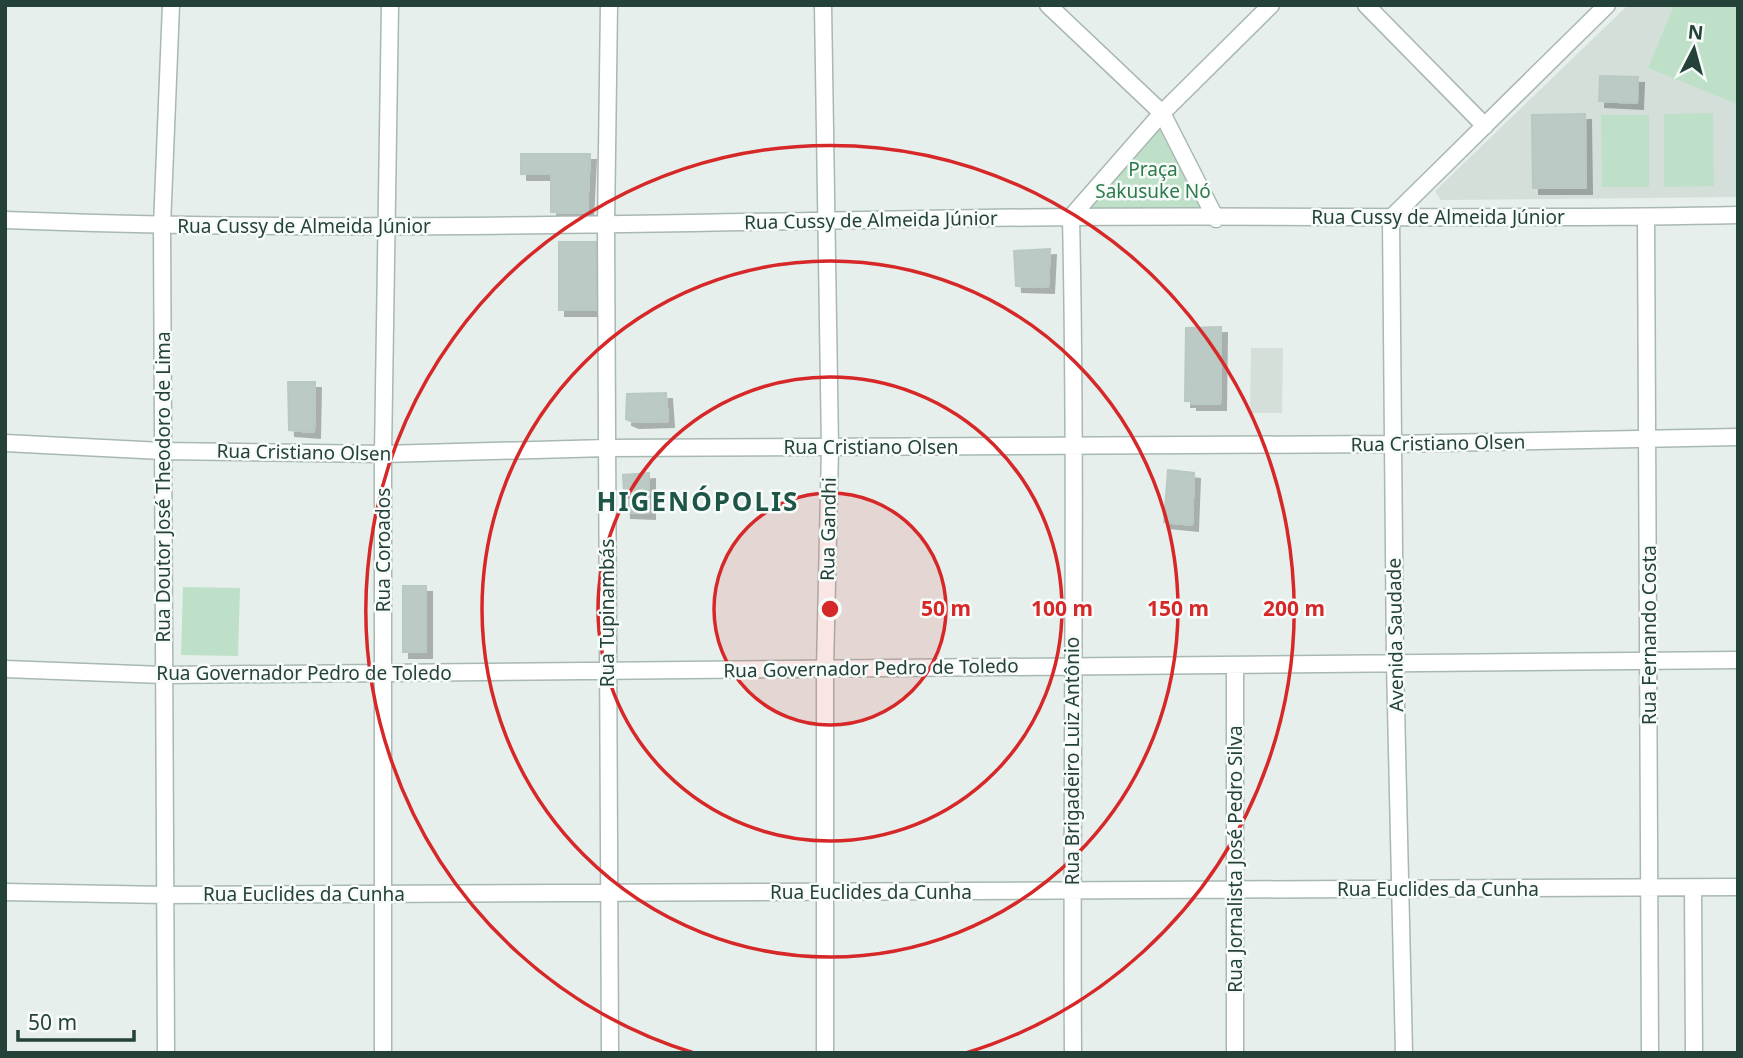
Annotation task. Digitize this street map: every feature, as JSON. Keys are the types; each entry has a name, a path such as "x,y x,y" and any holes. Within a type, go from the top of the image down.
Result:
{"street":[{"name":"Rua Doutor José Theodoro de Lima","path":"166,1053 162,226 172,5"},
{"name":"Rua Coroados","path":"383,1053 383,454 390,5"},
{"name":"Rua Tupinambás","path":"609,5 606,225 610,1053"},
{"name":"Rua Gandhi","path":"823,5 830,448 825,668 825,1053"},
{"path":"1048,5 1162,113 1216,219"},
{"path":"1071,217 1162,113 1271,5"},
{"path":"1366,5 1485,126"},
{"path":"1391,218 1607,5"},
{"name":"Rua Cussy de Almeida Júnior","path":"5,220 162,226 385,227 1071,217 1216,219 1738,215"},
{"name":"Rua Brigadeiro Luiz Antônio","path":"1071,217 1076,445 1072,666 1073,1053"},
{"name":"Rua Fernando Costa","path":"1646,217 1650,1053"},
{"name":"Avenida Saudade","path":"1391,218 1395,663 1404,1053"},
{"name":"Rua Cristiano Olsen","path":"5,443 162,451 383,454 607,449 1393,444 1738,437"},
{"name":"Rua Governador Pedro de Toledo","path":"5,669 163,675 1738,660"},
{"name":"Rua Jornalista José Pedro Silva","path":"1235,665 1235,1053"},
{"name":"Rua Euclides da Cunha","path":"5,892 165,895 1738,887"},
{"path":"1693,888 1693,1053"}],"shaded area":[{"path":"1628,5 1738,5 1738,197 1441,200 1435,191"},
{"path":"1251,348 1283,348 1282,413 1250,413"}],"green space":[{"path":"1674,5 1738,5 1737,104 1648,68"},
{"path":"1713,113 1714,186 1664,187 1664,114"},
{"path":"1601,115 1649,115 1649,187 1602,187"},
{"name":"Praça Sakusuke Nó","path":"1162,116 1213,216 1074,216"},
{"path":"183,587 240,588 238,656 181,655"}],"building":[{"path":"1600,76 1638,77 1637,103 1599,101"},
{"path":"1585,114 1586,188 1533,188 1532,115"},
{"path":"521,154 590,154 587,213 551,212 551,174 521,174"},
{"path":"559,242 596,242 596,310 559,310"},
{"path":"1050,249 1048,287 1016,286 1014,251"},
{"path":"1221,327 1220,404 1191,404 1191,401 1185,401 1186,328"},
{"path":"288,382 315,382 314,432 289,430"},
{"path":"666,393 668,421 633,422 626,419 627,394"},
{"path":"1168,470 1194,473 1192,525 1164,522"},
{"path":"649,473 649,513 625,512 623,475"},
{"path":"403,586 426,586 426,652 403,652"}],"district":[{"name":"HIGENÓPOLIS","path":"698,501"}]}
